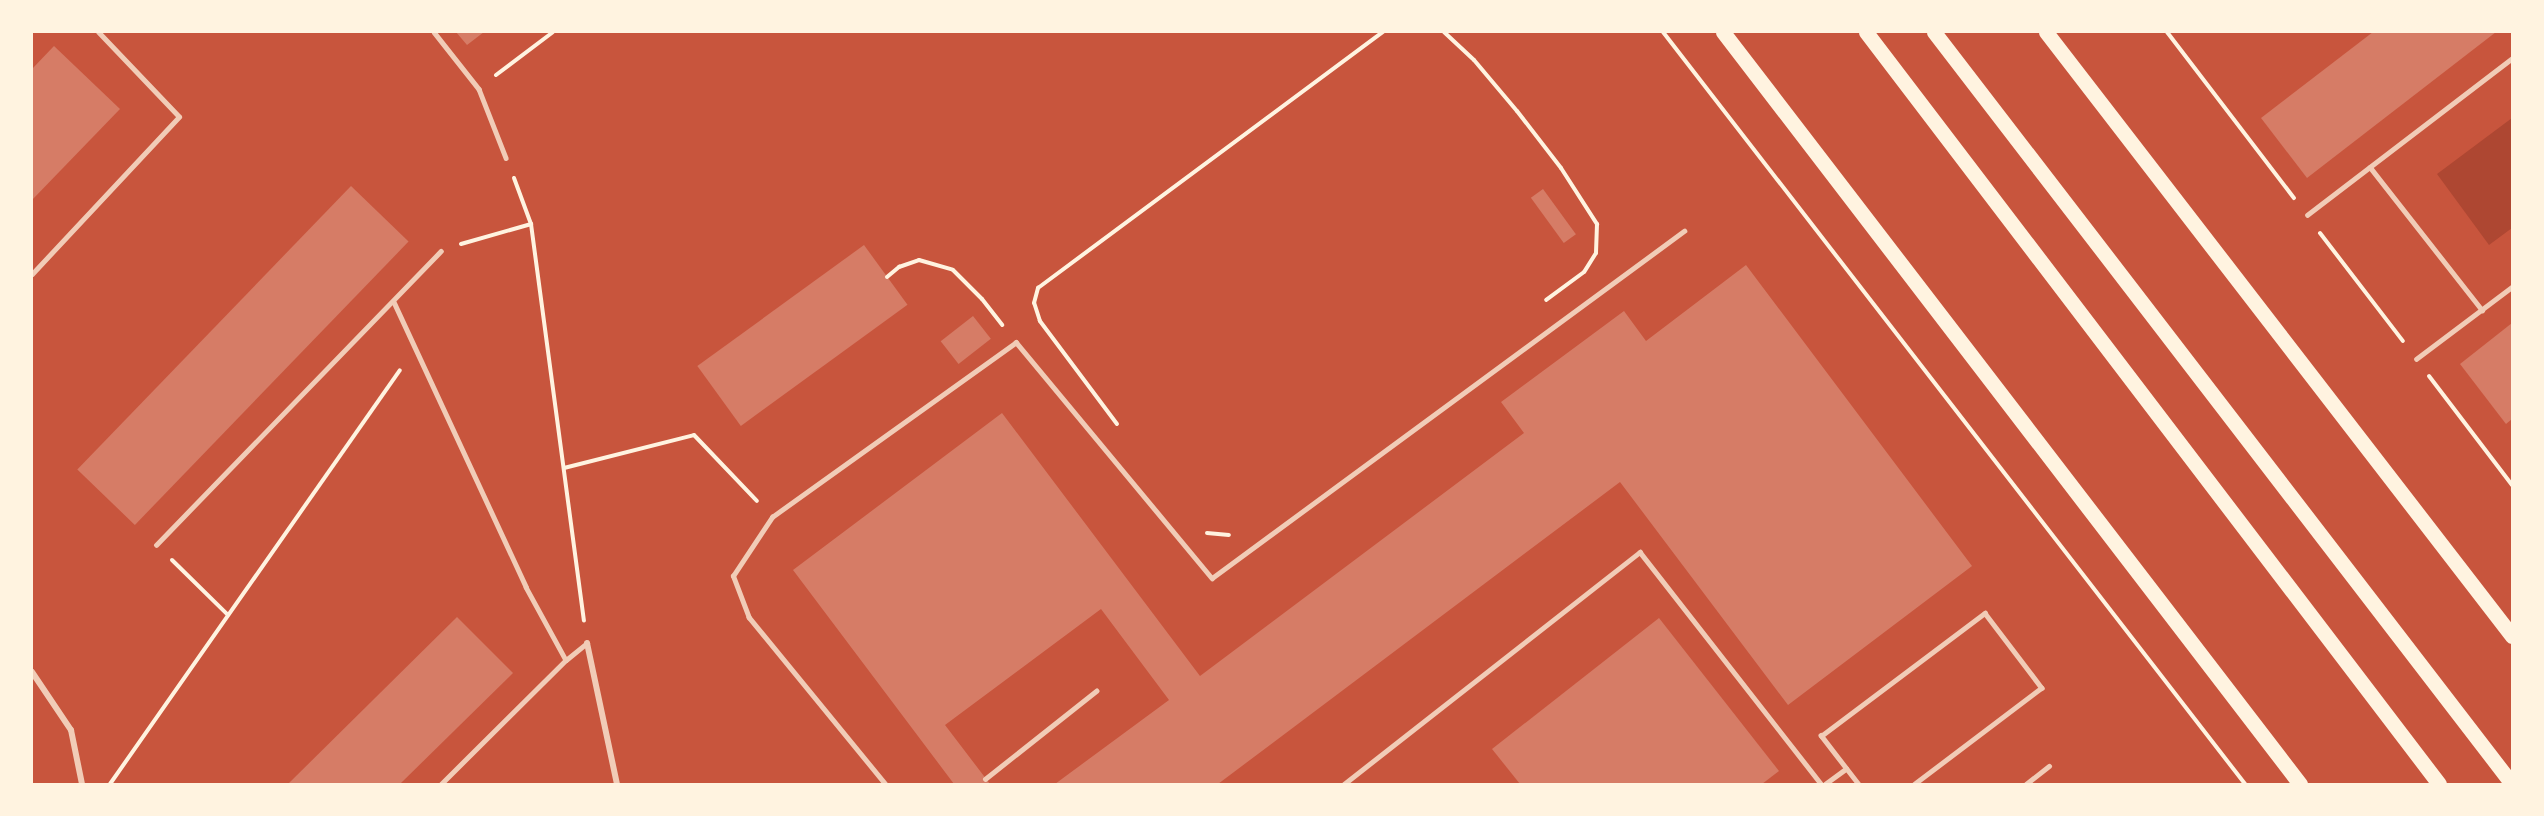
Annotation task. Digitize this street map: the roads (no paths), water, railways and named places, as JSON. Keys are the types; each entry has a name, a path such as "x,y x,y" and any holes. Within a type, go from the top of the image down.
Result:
{"main road":[{"path":"1723,32 2300,784"},
{"path":"1866,32 2439,784"},
{"path":"1934,32 2512,784"},
{"path":"2046,32 2512,636"}],"street":[{"path":"587,643 617,784"},
{"path":"32,672 71,730 82,784"}],"lane":[{"path":"32,274 179,117 98,32"},
{"path":"434,32 479,89 506,158"},
{"path":"2307,215 2512,58"},
{"path":"2370,167 2482,310"},
{"path":"885,784 749,618 733,576 772,517 1016,342 1212,578 1684,231"},
{"path":"156,545 394,302 441,250"},
{"path":"2416,358 2512,287"},
{"path":"394,302 526,587 566,660"},
{"path":"1344,784 1640,552 1821,784"},
{"path":"1858,784 1821,736 1985,613 2042,688 1915,784"},
{"path":"441,784 566,660 587,643"},
{"path":"985,778 1096,691"},
{"path":"2026,784 2049,766"},
{"path":"1825,784 1846,769"}]}
